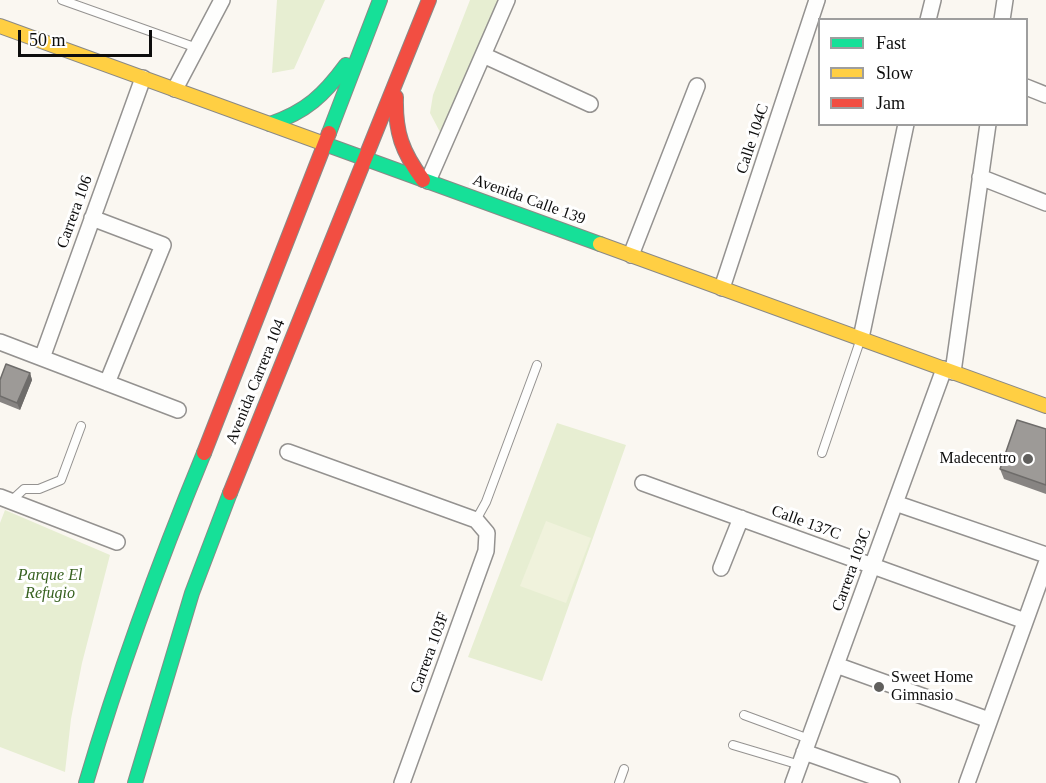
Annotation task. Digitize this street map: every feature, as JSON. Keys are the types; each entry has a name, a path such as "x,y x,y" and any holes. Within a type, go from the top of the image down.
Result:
{"main road":[{"name":"Avenida Carrera 104","path":"86,783 110,702 163,553 216,425 380,0"},
{"name":"Avenida Carrera 104","path":"135,783 208,551 264,406 429,0"},
{"name":"Avenida Calle 139","path":"0,26 1046,406"},
{"path":"270,124 298,115 311,106 338,76 365,38"},
{"path":"398,79 396,125 399,143 409,163 425,181"}],"street":[{"path":"175,89 222,0"},
{"path":"425,181 507,0"},
{"name":"Calle 104C","path":"722,288 817,0"},
{"path":"928,18 933,0"},
{"path":"1002,18 1005,0"},
{"path":"483,55 590,104"},
{"name":"Carrera 106","path":"42,358 143,78"},
{"path":"632,255 697,86"},
{"path":"1028,88 1046,95"},
{"path":"861,338 906,126"},
{"name":"Carrera 103C","path":"793,783 895,503 949,370 988,126"},
{"path":"980,177 1046,203"},
{"path":"92,218 163,245 106,383"},
{"path":"0,342 178,410"},
{"path":"288,452 476,520"},
{"name":"Calle 137C","path":"643,483 1025,621"},
{"path":"6,499 117,542"},
{"path":"895,503 1046,555"},
{"path":"721,568 741,518"},
{"name":"Carrera 103F","path":"402,783 486,551 487,534 476,520"},
{"path":"967,783 1025,621 1039,606 1046,564"},
{"path":"836,665 989,720"},
{"path":"804,752 885,782"}],"lane":[{"path":"62,0 197,48"},
{"path":"822,453 861,338"},
{"path":"476,520 486,502 537,364"},
{"path":"6,499 24,489 39,489 61,480 81,426"},
{"path":"744,715 804,752"},
{"path":"734,745 804,752"},
{"path":"619,783 624,769"}],"green space":[{"path":"277,0 325,0 294,69 272,73"},
{"path":"470,0 498,0 441,134 430,113 433,95"},
{"path":"557,423 626,445 542,681 468,657"},
{"name":"Parque El Refugio","path":"5,510 110,555 82,663 71,719 65,772 0,747 0,523"},
{"path":"546,521 591,538 566,603 520,586"}],"building":[{"path":"6,364 30,373 17,403 0,396 0,380"},
{"name":"Madecentro","path":"1017,420 1046,429 1046,485 1000,469"}],"traffic: fast":[{"path":"329,133 380,0"},
{"path":"270,124 304,108 322,94 346,65"},
{"path":"322,143 600,244"},
{"path":"86,783 140,617 204,453"},
{"path":"135,783 192,593 230,493"}],"traffic: slow":[{"path":"0,26 322,143"},
{"path":"600,244 1046,406"}],"traffic: jam":[{"path":"230,493 429,0"},
{"path":"396,97 401,141 423,180"},
{"path":"204,453 329,133"}],"place":[{"name":"Madecentro","path":"1028,459"},
{"name":"Sweet Home Gimnasio","path":"879,687"}]}
